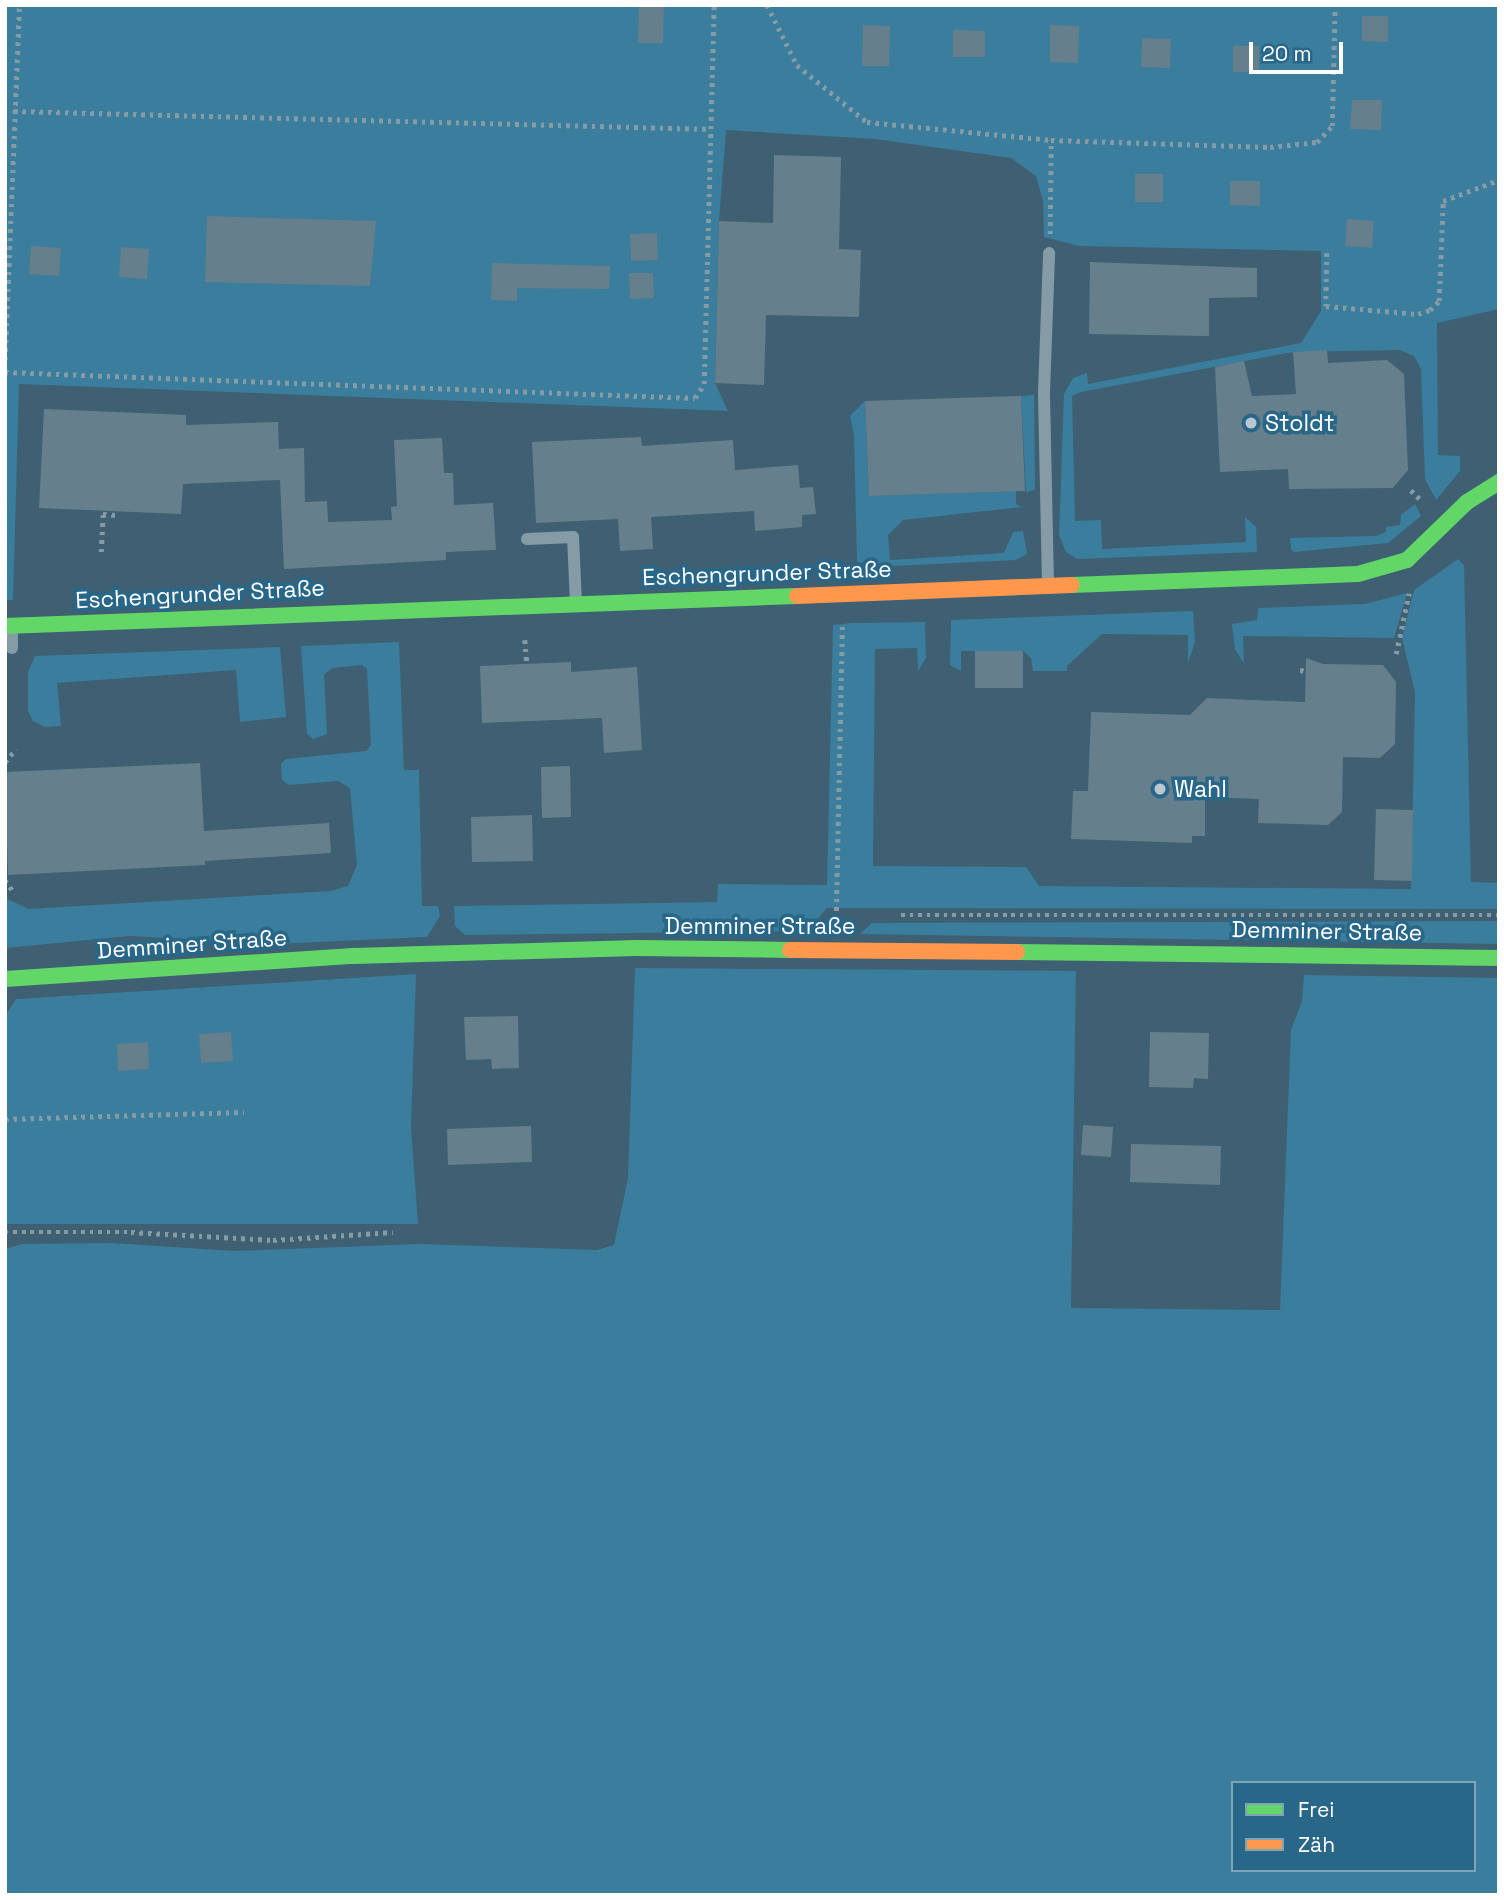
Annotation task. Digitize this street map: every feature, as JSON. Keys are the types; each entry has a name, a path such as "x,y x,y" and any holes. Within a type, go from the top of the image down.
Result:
{"street":[{"name":"Eschengrunder Straße","path":"9,626 576,602 1358,574 1385,569 1407,559 1466,502 1499,482"},
{"name":"Demminer Straße","path":"13,978 366,956 636,948 1499,958"}],"lane":[{"path":"1048,586 1044,392 1049,253"},
{"path":"557,522 558,537"},
{"path":"527,539 573,537 576,602"},
{"path":"9,626 12,648"}],"path":[{"path":"5,360 19,5"},
{"path":"5,372 695,398 704,384 714,5"},
{"path":"766,5 797,65 867,122 1051,140 1270,147 1317,142 1332,126 1335,5"},
{"path":"14,111 711,129"},
{"path":"1049,253 1051,140"},
{"path":"1326,254 1326,306 1419,314 1430,310 1439,301 1443,201 1499,180"},
{"path":"101,552 103,514 116,515"},
{"path":"1396,654 1409,582"},
{"path":"839,915 841,593"},
{"path":"525,629 527,663"},
{"path":"5,762 16,749"},
{"path":"5,880 15,894"},
{"path":"894,915 1499,915"},
{"path":"5,1119 244,1112"},
{"path":"5,1232 131,1232 273,1240 393,1232"}],"shaded area":[{"path":"5,5 1499,5 1499,309 1437,323 1438,455 1460,456 1460,471 1436,500 1425,479 1421,369 1414,356 1400,350 1293,352 1081,392 1072,396 1075,521 1101,520 1102,549 1246,542 1245,517 1256,527 1257,552 1077,559 1066,552 1059,535 1064,394 1073,378 1087,373 1088,384 1301,343 1321,311 1321,251 1079,246 1044,237 1043,201 1036,176 1011,158 875,139 726,130 719,221 715,383 728,411 19,384 13,600 5,600"},
{"path":"1034,395 1035,490 1026,492 1021,396"},
{"path":"865,401 869,496 1016,491 1016,504 1022,507 903,520 888,535 890,560 1004,553 1013,532 1023,531 1027,554 1016,560 872,567 857,561 854,435 850,416"},
{"path":"1415,504 1421,516 1388,543 1294,552 1291,549 1290,538 1376,536 1386,532 1386,527 1400,525 1401,515"},
{"path":"1458,559 1464,565 1471,882 1499,883 1499,909 827,908 807,931 465,935 455,926 454,906 717,902 718,884 827,885 833,625 852,623 925,622 926,658 918,671 917,648 875,649 873,866 1026,867 1039,886 1411,889 1415,692 1402,638 1414,590"},
{"path":"1407,593 1394,638 1243,636 1244,664 1235,649 1232,624 1257,620 1258,608 1365,604"},
{"path":"1193,611 1195,642 1188,663 1188,635 1102,634 1067,666 1067,671 1033,671 1031,658 1023,651 961,651 961,671 950,665 951,620"},
{"path":"399,642 404,770 419,770 422,906 438,906 440,916 427,937 274,944 130,936 5,948 5,898 29,909 330,891 348,886 357,865 350,788 338,781 289,785 282,780 281,764 286,759 366,751 371,745 367,669 362,665 333,668 324,674 327,734 313,739 307,734 301,646"},
{"path":"280,647 286,717 240,722 236,670 57,683 61,726 45,727 33,721 28,711 28,672 35,656"},
{"path":"1499,921 1499,944 860,934 872,923"},
{"path":"635,968 1076,971 1071,1308 1280,1310 1291,1030 1302,1001 1304,975 1499,978 1499,1895 5,1895 5,1249 22,1244 112,1243 233,1251 419,1244 597,1250 614,1245 628,1178"},
{"path":"416,974 411,1128 418,1224 5,1224 5,1016 16,999"}],"building":[{"path":"639,5 664,6 663,43 638,43"},
{"path":"1362,16 1388,16 1388,42 1362,41"},
{"path":"863,25 890,26 889,66 862,66"},
{"path":"1050,25 1079,26 1078,63 1050,62"},
{"path":"953,30 985,31 985,57 953,57"},
{"path":"1142,38 1171,39 1170,68 1141,67"},
{"path":"1233,46 1259,46 1259,72 1233,72"},
{"path":"1352,100 1382,100 1381,130 1350,129"},
{"path":"774,155 841,157 839,249 861,250 859,317 766,315 764,385 715,383 719,221 773,223"},
{"path":"1135,174 1163,174 1163,202 1135,202"},
{"path":"1230,181 1260,181 1260,206 1230,205"},
{"path":"207,216 376,221 370,286 205,282"},
{"path":"1347,219 1374,221 1372,248 1345,246"},
{"path":"657,233 658,260 631,261 630,234"},
{"path":"31,246 61,248 59,276 29,274"},
{"path":"121,247 149,249 147,279 119,277"},
{"path":"1090,262 1257,268 1257,297 1209,298 1209,336 1089,334"},
{"path":"492,263 610,266 609,289 517,288 517,301 491,300"},
{"path":"629,273 653,273 654,298 630,299"},
{"path":"1327,350 1328,363 1387,360 1404,374 1408,470 1393,488 1289,489 1288,469 1220,472 1215,367 1244,361 1252,396 1296,394 1293,352"},
{"path":"1021,396 1025,491 869,496 865,401"},
{"path":"44,409 186,415 186,425 278,422 279,449 304,448 305,502 327,501 328,522 392,520 391,507 397,506 394,440 442,438 444,473 453,473 454,505 493,503 496,550 446,552 446,560 284,569 280,480 183,484 181,514 39,508"},
{"path":"641,437 642,446 733,440 735,470 798,465 800,488 813,487 816,514 802,515 802,527 755,531 754,511 651,517 653,549 620,551 618,519 536,523 532,442"},
{"path":"975,651 1023,651 1023,688 975,688"},
{"path":"1306,658 1323,664 1383,665 1396,682 1395,744 1380,758 1343,757 1342,812 1328,825 1258,823 1259,799 1205,797 1205,836 1192,836 1192,843 1071,839 1073,791 1088,791 1091,712 1190,715 1207,698 1305,702"},
{"path":"571,662 571,672 637,667 642,750 604,753 602,718 482,723 480,666"},
{"path":"200,763 204,831 329,823 331,853 205,861 205,865 8,875 5,772"},
{"path":"570,766 571,817 542,818 541,767"},
{"path":"1376,809 1413,810 1412,881 1374,880"},
{"path":"532,815 533,861 472,862 471,817"},
{"path":"518,1016 519,1068 492,1069 491,1059 466,1060 464,1017"},
{"path":"231,1032 233,1061 201,1063 199,1034"},
{"path":"1150,1032 1209,1033 1208,1079 1194,1078 1193,1088 1149,1087"},
{"path":"148,1042 149,1069 118,1071 117,1044"},
{"path":"1083,1125 1113,1127 1111,1157 1081,1155"},
{"path":"531,1126 532,1162 448,1165 447,1129"},
{"path":"1131,1144 1221,1146 1220,1185 1130,1182"}],"traffic: fast":[{"path":"1072,585 1358,574 1407,560 1467,502 1499,482"},
{"path":"5,626 797,596"},
{"path":"5,979 353,956 636,948 790,950"},
{"path":"1017,952 1499,958"}],"traffic: slow":[{"path":"797,596 1072,585"},
{"path":"790,950 1017,952"}],"place":[{"name":"Stoldt","path":"1251,423"},
{"name":"Wahl","path":"1160,789"}]}
